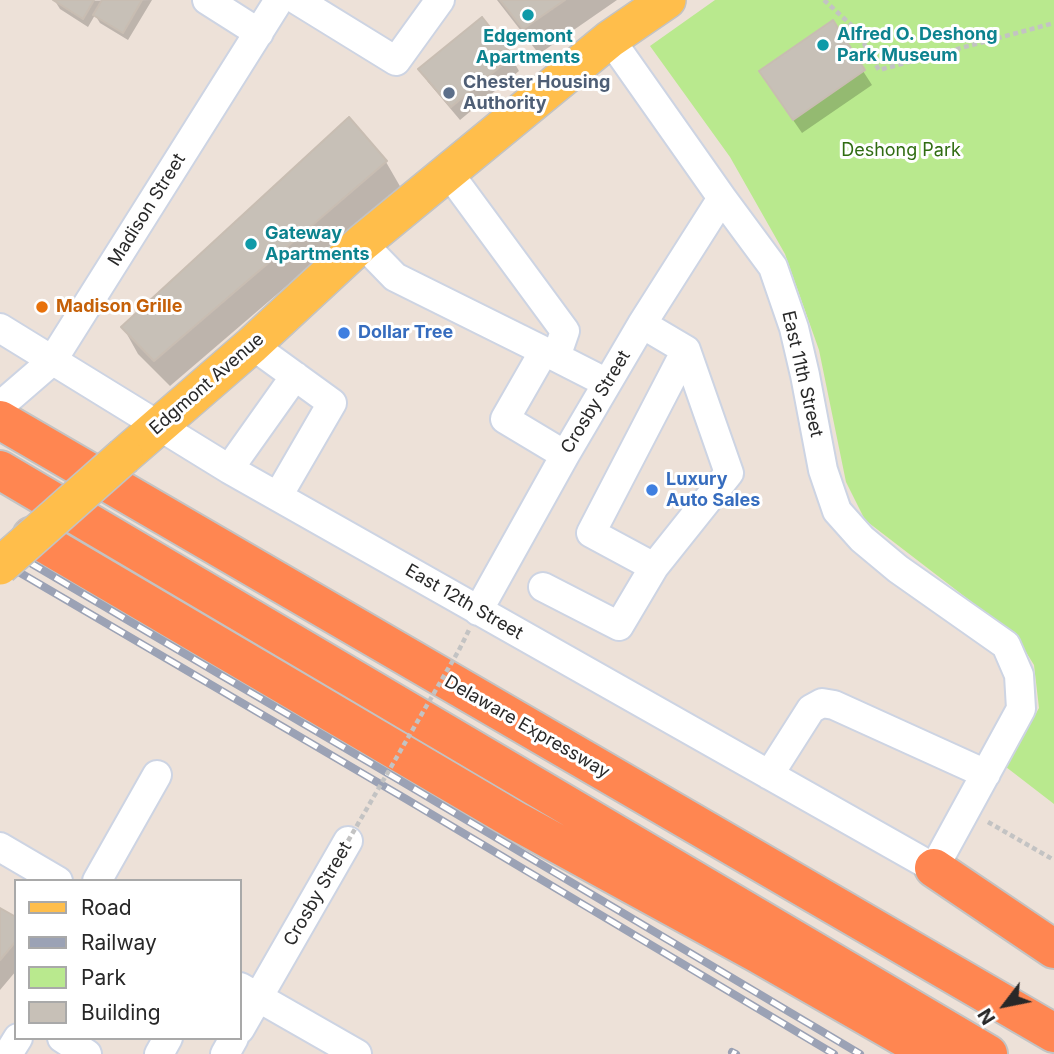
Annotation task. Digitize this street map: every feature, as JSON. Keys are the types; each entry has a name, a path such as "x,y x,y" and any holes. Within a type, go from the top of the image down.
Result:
{"highway":[{"name":"Delaware Expressway","path":"4,407 1054,1033"},
{"path":"0,470 988,1054"},
{"path":"32,536 518,822 933,1054"},
{"path":"934,868 1054,948"}],"main road":[{"name":"Edgmont Avenue","path":"0,566 253,345 362,243 610,39 667,0"}],"street":[{"path":"207,0 258,33"},
{"name":"Madison Street","path":"4,407 52,361 279,0"},
{"path":"297,0 396,61 440,0"},
{"name":"East 11th Street","path":"610,39 773,267 794,328 823,470 837,511 862,540 898,569 1006,645 1019,675 1021,709 986,774"},
{"path":"448,172 565,331 505,419 565,455"},
{"name":"Crosby Street","path":"478,611 607,383 722,198"},
{"path":"362,243 395,277 607,383"},
{"path":"544,587 619,626 654,568 729,473 686,350 642,324"},
{"name":"East 12th Street","path":"0,328 229,469 934,868"},
{"path":"253,345 332,403 278,496"},
{"path":"654,568 591,533 686,350"},
{"path":"229,469 295,376"},
{"path":"769,775 811,709 822,703 834,705 986,774 934,868"},
{"path":"98,879 157,775"},
{"name":"Crosby Street","path":"242,1021 249,993 348,841"},
{"path":"0,847 55,879"},
{"path":"249,993 357,1054"},
{"path":"65,1040 87,1054"}],"path":[{"path":"824,0 860,33 879,70 1054,23"},
{"name":"Crosby Street","path":"348,841 459,650"},
{"path":"968,806 989,823 1054,860"}],"green space":[{"name":"Deshong Park","path":"715,0 1054,0 1054,804 1006,767 1039,708 1034,665 1016,636 865,520 846,482 819,350 785,254 730,157 650,46"}],"building":[{"path":"53,0 94,0 83,19"},
{"path":"102,0 142,0 123,33 93,15"},
{"name":"Edgemont Apartments","path":"500,0 565,0 523,29"},
{"path":"482,17 513,56 451,107 418,69"},
{"name":"Alfred O. Deshong Park Museum","path":"833,20 865,70 793,120 759,71"},
{"name":"Gateway Apartments","path":"349,117 387,161 154,361 121,327"},
{"path":"0,908 14,916 14,943 0,960"}],"railway":[{"path":"0,545 860,1054"},
{"path":"0,561 834,1054"},
{"path":"732,1052 736,1054"}],"place":[{"name":"Edgemont Apartments","path":"528,15"},
{"name":"Alfred O. Deshong Park Museum","path":"823,45"},
{"name":"Chester Housing Authority","path":"449,93"},
{"name":"Gateway Apartments","path":"251,244"},
{"name":"Madison Grille","path":"42,307"},
{"name":"Dollar Tree","path":"344,333"},
{"name":"Luxury Auto Sales","path":"652,490"}]}
